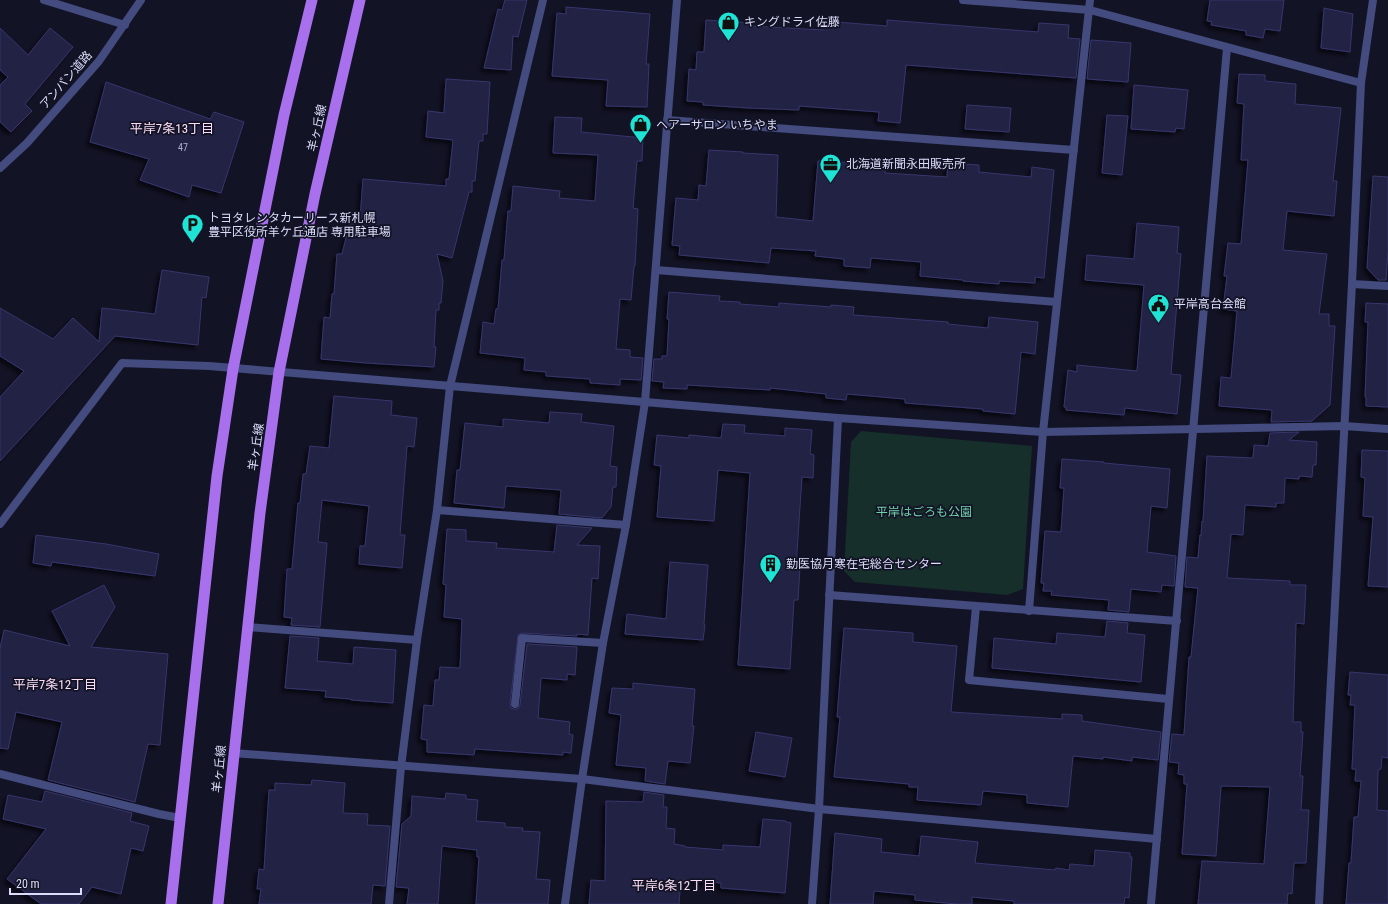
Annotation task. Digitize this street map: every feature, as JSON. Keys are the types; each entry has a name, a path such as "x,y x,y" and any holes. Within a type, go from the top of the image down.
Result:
{"main road":[{"path":"171,904 217,476 233,369 284,115 312,0"},
{"name":"羊ヶ丘線","path":"218,904 247,627 279,372 315,194 360,0"}],"street":[{"path":"44,0 125,25"},
{"name":"アンパン道路","path":"0,168 27,143 99,61 141,0"},
{"path":"389,904 401,767 417,640 436,510 450,386 543,0"},
{"path":"565,904 603,643 626,525 645,402 677,0"},
{"path":"963,0 1090,10 1361,83"},
{"path":"1029,611 1043,432 1090,0"},
{"path":"1319,904 1352,284 1361,83 1373,0"},
{"path":"1151,904 1227,48"},
{"path":"668,120 1074,150"},
{"path":"656,270 1057,302"},
{"path":"1352,284 1388,286"},
{"path":"0,524 122,363 209,366 838,418 1043,432 1344,426 1388,429"},
{"path":"812,904 819,809 838,418"},
{"path":"436,510 626,525"},
{"path":"829,595 1177,621"},
{"path":"976,607 969,680 1168,699"},
{"path":"247,627 417,640"},
{"path":"515,704 522,638 603,643"},
{"path":"234,753 401,767 582,779 819,809 1157,839"},
{"path":"0,774 180,818"}],"green space":[{"name":"平岸はごろも公園","path":"861,431 1032,446 1023,589 1007,595 855,582 844,571 851,442"}],"building":[{"path":"505,0 527,0 518,37 513,36 511,70 484,68 498,9 502,10"},
{"path":"1210,0 1284,0 1280,31 1265,29 1263,38 1246,35 1246,31 1211,25 1212,22 1207,21"},
{"path":"566,7 650,14 646,64 649,64 647,107 606,106 608,80 552,76 557,13 566,14"},
{"path":"1324,8 1353,14 1350,52 1321,48"},
{"path":"706,20 752,23 751,26 823,30 823,21 887,26 887,20 1038,32 1039,23 1069,25 1068,38 1080,39 1076,78 906,65 900,123 878,121 879,112 799,106 799,110 703,105 703,102 687,101 689,69 696,70 697,52 704,52"},
{"path":"0,28 28,55 50,28 73,47 25,104 32,111 11,132 0,122 0,85 8,77 0,70"},
{"path":"1091,40 1131,43 1128,82 1087,79"},
{"path":"1239,74 1265,75 1265,81 1296,84 1295,104 1341,108 1333,181 1337,181 1334,216 1287,211 1283,250 1327,254 1319,314 1329,314 1329,326 1335,326 1330,405 1312,421 1271,422 1272,410 1219,406 1221,377 1231,378 1237,311 1223,309 1227,276 1224,276 1228,243 1241,244 1248,160 1241,160 1244,104 1237,103"},
{"path":"446,79 490,82 487,134 483,134 483,141 479,141 475,181 472,181 472,192 469,192 452,258 437,254 443,281 441,303 439,303 439,310 436,310 434,347 436,347 434,367 321,359 324,317 330,318 332,294 334,294 337,254 342,254 351,218 360,219 363,179 446,186 446,179 449,179 453,140 426,137 428,111 444,113"},
{"path":"106,82 210,119 214,112 244,122 221,193 192,185 189,197 140,180 149,159 90,142"},
{"path":"1134,85 1188,90 1184,129 1176,128 1175,132 1131,129"},
{"path":"967,105 1011,108 1009,132 965,129"},
{"path":"1107,115 1128,116 1122,175 1102,173"},
{"path":"555,117 582,118 581,132 643,138 642,161 637,161 633,208 638,209 635,266 631,300 620,299 616,349 630,350 630,357 643,358 641,380 620,379 620,385 590,383 590,379 546,376 546,372 524,370 525,358 480,353 483,322 494,324 496,309 498,309 502,260 504,260 508,211 511,211 513,186 560,191 559,198 595,201 598,155 553,153"},
{"path":"709,150 778,155 776,217 813,221 818,161 886,164 885,173 947,177 948,163 979,165 979,172 1031,177 1032,167 1054,170 1044,278 1035,277 1035,283 999,281 999,284 963,281 920,276 921,262 871,258 870,268 844,266 844,259 815,256 816,251 771,248 769,263 679,255 680,246 672,245 676,198 698,200 699,185 706,186"},
{"path":"1373,176 1388,177 1388,251 1386,280 1378,280 1367,268"},
{"path":"1137,223 1179,227 1177,253 1181,254 1171,374 1181,375 1177,414 1125,408 1124,415 1066,410 1066,407 1064,407 1068,370 1077,372 1077,365 1137,371 1144,285 1085,280 1087,255 1134,259"},
{"path":"162,270 209,277 206,298 202,297 198,345 115,336 0,461 0,397 24,371 0,356 0,308 53,339 73,318 99,342 102,308 155,314"},
{"path":"669,292 720,296 719,301 740,302 740,304 779,307 779,303 831,307 831,305 854,307 853,315 948,322 948,324 988,328 989,317 1038,322 1035,354 1021,352 1015,414 983,411 983,409 905,403 905,399 847,394 846,400 826,398 826,394 770,388 770,390 687,385 687,389 663,388 664,382 652,381 654,359 662,359 662,356 667,356"},
{"path":"1366,303 1388,304 1388,407 1366,406 1365,397 1368,322 1365,322"},
{"path":"334,396 392,401 391,415 417,418 414,447 407,446 400,535 405,535 402,568 359,564 360,546 365,546 369,506 322,500 318,542 327,543 320,627 291,625 292,618 284,617 287,569 292,569 298,503 300,503 303,474 306,474 310,446 329,448"},
{"path":"550,412 582,414 581,422 614,426 610,466 617,467 616,487 613,487 611,507 602,518 559,514 561,490 506,486 504,508 454,503 457,470 460,470 465,423 503,427 503,419 549,423"},
{"path":"723,424 745,425 744,433 785,436 785,428 812,430 810,454 814,455 813,478 802,477 796,567 800,567 798,600 794,600 790,669 738,665 750,473 718,470 714,521 657,517 661,466 654,465 657,435 689,438 689,435 721,438"},
{"path":"1299,432 1289,440 1317,442 1316,465 1313,465 1312,477 1299,476 1299,479 1285,478 1284,503 1276,503 1276,507 1245,505 1243,535 1231,534 1227,578 1290,581 1290,585 1306,585 1304,624 1296,623 1293,722 1301,722 1301,732 1303,732 1300,776 1303,776 1301,810 1309,810 1306,863 1294,863 1292,894 1288,893 1287,904 1198,904 1202,861 1264,864 1270,787 1221,786 1216,856 1182,854 1187,784 1184,784 1184,775 1178,774 1179,763 1169,762 1172,734 1184,735 1189,657 1191,657 1198,588 1185,587 1187,557 1198,558 1202,521 1203,522 1207,456 1253,458 1254,445 1268,446 1270,433"},
{"path":"1362,450 1388,451 1388,587 1368,586 1373,517 1363,516 1365,478 1361,477"},
{"path":"1062,459 1170,469 1167,508 1151,506 1147,552 1176,556 1174,586 1162,585 1161,592 1131,589 1129,612 1108,610 1109,600 1051,595 1052,591 1043,591 1044,583 1041,583 1045,531 1061,532 1064,488 1060,488"},
{"path":"557,525 592,528 577,545 600,546 598,579 592,578 588,635 577,634 577,636 522,633 518,635 510,704 511,708 514,709 518,709 520,705 527,644 577,647 575,675 567,674 567,680 541,678 538,718 570,722 569,734 573,735 571,753 563,752 563,755 475,749 474,755 427,752 427,740 421,739 424,705 433,706 435,680 439,680 440,667 460,668 462,619 444,617 446,585 443,584 447,529 466,530 466,541 497,543 496,548 554,552"},
{"path":"36,535 106,544 159,554 155,576 52,562 51,566 33,563"},
{"path":"670,562 708,565 703,640 625,634 627,614 666,619"},
{"path":"104,585 115,607 91,647 168,654 160,745 148,744 135,802 48,780 62,722 16,712 8,749 0,748 0,648 4,630 70,646 52,611"},
{"path":"1107,621 1128,623 1127,633 1145,635 1141,682 992,668 994,638 1056,644 1057,633 1105,637"},
{"path":"844,628 913,633 913,642 957,646 951,712 1062,719 1062,714 1082,715 1082,721 1161,732 1158,760 1132,757 1132,761 1103,757 1103,759 1073,756 1068,807 1027,803 1027,795 983,791 981,805 917,800 918,787 909,787 909,784 834,777 840,717 837,717"},
{"path":"290,636 319,638 317,661 353,664 354,647 396,650 393,703 325,697 326,691 285,688"},
{"path":"1350,672 1388,675 1388,758 1382,757 1381,769 1378,770 1377,810 1388,811 1388,904 1346,904 1349,863 1351,863 1354,817 1358,817 1361,781 1355,781 1356,769 1352,769 1355,705 1350,705 1351,695 1348,695"},
{"path":"633,683 695,689 692,726 694,726 690,763 668,761 665,784 645,781 646,768 616,765 621,715 609,713 612,688 633,689"},
{"path":"756,732 792,738 785,777 749,771"},
{"path":"312,780 345,783 343,813 368,814 367,825 390,826 385,886 373,885 371,904 259,904 261,889 257,889 259,869 264,870 269,790 275,790 275,783 311,785"},
{"path":"45,791 132,813 130,821 149,826 143,851 131,848 121,894 92,887 79,904 41,904 7,879 46,829 3,819 8,795 42,802"},
{"path":"644,792 664,795 663,807 667,807 666,828 675,829 674,844 685,847 723,850 723,845 760,847 763,819 786,821 791,823 785,893 721,888 721,883 681,880 679,904 589,904 591,880 605,881 606,801 643,802"},
{"path":"446,793 466,795 466,799 478,800 476,821 505,823 505,827 523,828 522,831 540,832 536,879 550,880 548,904 476,904 479,857 477,857 477,850 442,846 438,904 407,904 409,888 396,887 402,824 411,816 412,796 445,799"},
{"path":"835,833 882,839 881,852 919,856 921,836 978,842 975,863 1055,870 1056,868 1069,870 1070,864 1094,866 1095,850 1130,853 1130,857 1132,857 1129,898 1125,897 1124,904 1014,904 1014,901 972,897 972,904 956,904 915,900 915,895 874,891 873,904 830,904"}],"place":[{"name":"キングドライ佐藤","path":"728,42"},
{"name":"ヘアーサロン いちやま","path":"640,144"},
{"name":"北海道新聞永田販売所","path":"831,184"},
{"name":"トヨタレンタカーリース新札幌 豊平区役所羊ケ丘通店 専用駐車場","path":"192,244"},
{"name":"平岸高台会館","path":"1158,324"},
{"name":"勤医協月寒在宅総合センター","path":"771,584"}],"district":[{"name":"平岸7条13丁目","path":"172,128"},
{"name":"平岸7条12丁目","path":"55,684"},
{"name":"平岸6条12丁目","path":"674,885"}]}
